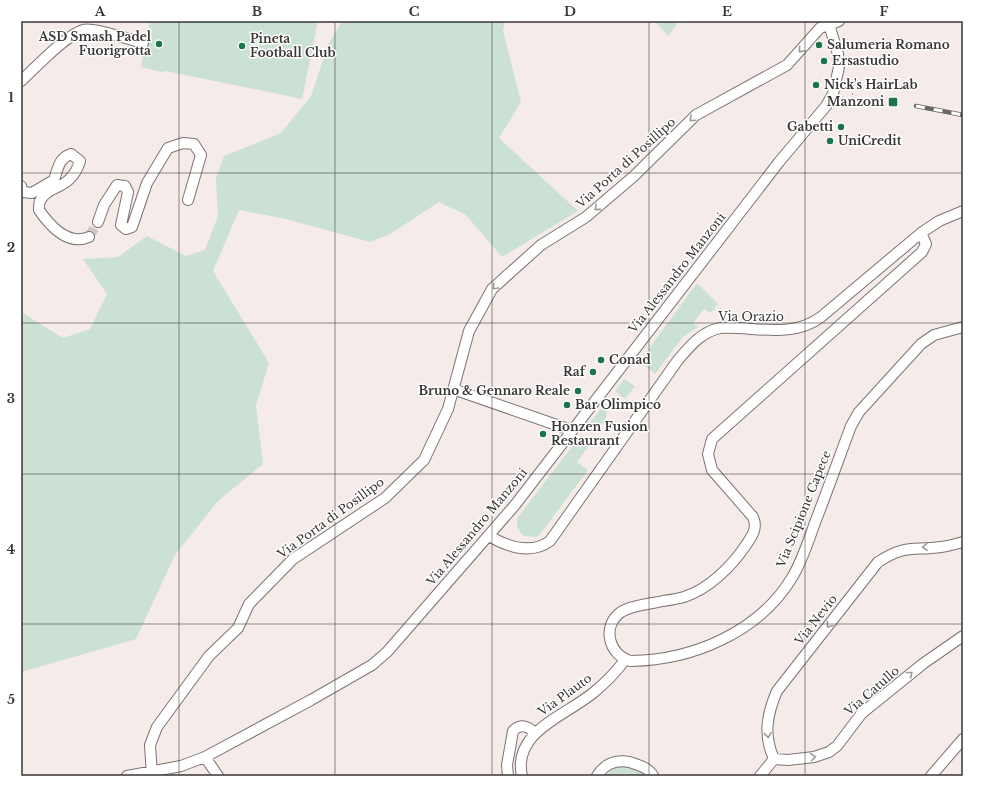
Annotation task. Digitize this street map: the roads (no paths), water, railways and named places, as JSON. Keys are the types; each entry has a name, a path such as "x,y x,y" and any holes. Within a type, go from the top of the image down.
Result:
{"street":[{"name":"Via Porta di Posillipo","path":"152,774 150,744 157,727 209,656 238,628 249,604 293,558 385,498 424,460 448,408 469,331 492,289 541,245 586,217 634,176 696,116 787,65 820,28 829,23 839,21"},
{"name":"Via Alessandro Manzoni","path":"127,776 152,774 181,766 205,757 311,700 372,665 387,652 515,505 571,430 774,168 826,106 833,94 839,67 838,54 829,23"},
{"path":"21,81 63,42 84,29 96,30 143,43"},
{"path":"98,222 111,192 117,185 125,186 128,192 121,225 126,229 132,227 147,183 157,164 168,148 183,143 194,144 201,156 188,200"},
{"path":"21,186 23,192 32,194 54,180 60,162 65,156 71,154 77,157 80,161 76,172 70,180 47,193 40,201 39,210 52,226 69,238 81,241 89,237"},
{"name":"Via Orazio","path":"489,536 509,546 530,549 542,547 550,541 678,360 690,345 711,330 720,328 793,330 805,327 821,317 921,232 939,221 963,211"},
{"path":"625,660 615,653 611,646 609,632 616,616 626,609 684,597 703,587 719,576 737,558 755,529 756,522 753,517 712,470 708,454 712,439 922,252 926,244 921,232"},
{"name":"Via Scipione Capece","path":"625,660 638,661 696,651 723,640 758,616 778,596 792,576 807,545 851,426 859,412 921,344 941,332 963,327"},
{"path":"453,389 571,430"},
{"name":"Via Nevio","path":"774,759 768,742 767,726 770,706 777,691 878,562 892,553 910,548 941,547 963,542"},
{"name":"Via Catullo","path":"774,759 788,760 814,757 829,752 837,746 862,713 924,663 963,636"},
{"name":"Via Plauto","path":"522,776 519,765 522,752 535,732 593,693 625,660"},
{"name":"Via Plauto","path":"508,776 507,765 513,732 519,726 525,726 535,732"},
{"path":"931,776 963,739"},
{"path":"205,757 218,776"},
{"path":"760,776 774,759"},
{"path":"597,776 606,766 620,761 630,761 642,767 654,776"}],"tunnel":[{"path":"89,237 98,222"}],"railway":[{"path":"916,106 963,115"}],"place":[{"name":"ASD Smash Padel Fuorigrotta","path":"159,44"},
{"name":"Salumeria Romano","path":"819,45"},
{"name":"Pineta Football Club","path":"242,46"},
{"name":"Ersastudio","path":"824,61"},
{"name":"Nick's HairLab","path":"816,85"},
{"name":"Manzoni","path":"893,102"},
{"name":"Gabetti","path":"841,127"},
{"name":"UniCredit","path":"830,141"},
{"name":"Conad","path":"601,360"},
{"name":"Raf","path":"593,372"},
{"name":"Bruno & Gennaro Reale","path":"578,391"},
{"name":"Bar Olimpico","path":"567,405"},
{"name":"Honzen Fusion Restaurant","path":"543,434"}]}
